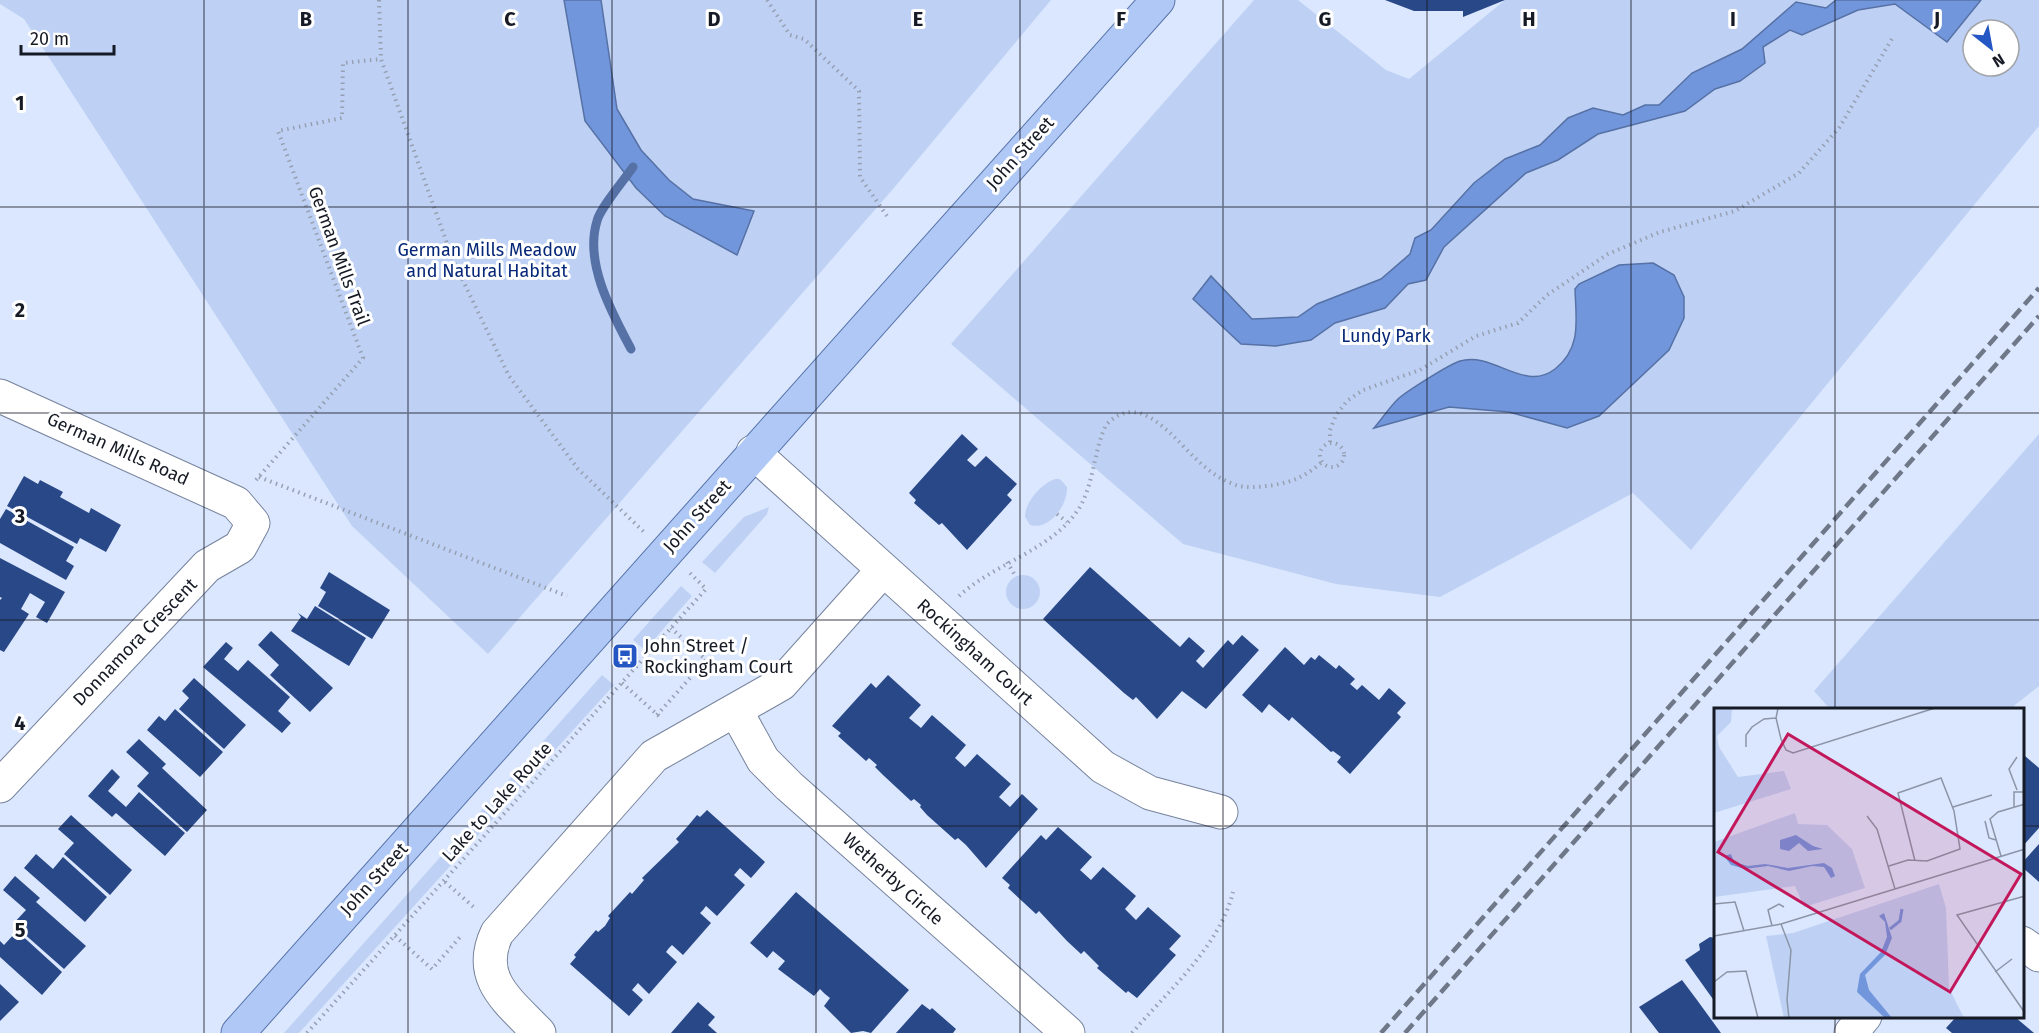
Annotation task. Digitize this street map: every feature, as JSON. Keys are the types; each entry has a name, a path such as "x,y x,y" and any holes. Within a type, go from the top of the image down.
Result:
{"main road":[{"name":"John Street","path":"238,1033 753,452 1158,0"}],"street":[{"name":"German Mills Road","path":"0,396 236,502"},
{"name":"Rockingham Court","path":"753,452 1103,767 1150,793 1221,812"},
{"name":"Donnamora Crescent","path":"0,786 207,566 240,547 253,523 236,502"},
{"path":"539,1033 493,981 490,922 654,756 781,684 883,570"},
{"name":"Wetherby Circle","path":"736,711 769,766 1068,1033"},
{"path":"2024,945 2039,955"},
{"path":"1851,1033 1864,1018"}],"path":[{"path":"379,0 381,59 453,260 509,376 578,469 627,518"},
{"path":"767,0 790,34 804,39 859,91 860,177 889,219"},
{"path":"1330,442 1330,430 1336,415 1347,401 1363,390 1420,370 1476,336 1518,323 1547,295 1608,254 1660,232 1735,211 1798,173 1839,128 1893,37"},
{"name":"German Mills Trail","path":"236,502 363,358 278,131 342,118 343,63 381,59"},
{"path":"954,601 978,579 1044,542 1067,522 1085,495 1106,425 1124,413 1138,413 1151,418 1200,464 1234,485 1258,488 1295,481 1322,462"},
{"path":"1322,462 1329,466 1336,466 1343,457 1341,446 1330,442"},
{"path":"1322,462 1320,450 1330,442"},
{"path":"259,477 567,596"},
{"path":"1057,514 1067,522"},
{"path":"1007,562 1016,577"},
{"name":"Lake to Lake Route","path":"307,1033 706,589"},
{"path":"657,715 706,660 671,628"},
{"path":"622,683 683,738"},
{"path":"395,936 432,969 490,922 445,882"},
{"path":"1132,1033 1216,935 1228,913 1233,892"}],"green space":[{"name":"German Mills Meadow and Natural Habitat","path":"0,0 1051,0 893,189 488,654 352,526 24,19 0,4"},
{"name":"Lundy Park","path":"1254,0 1298,0 1386,70 1409,79 1505,0 2039,0 2039,126 1691,550 1633,493 1440,597 1336,584 1183,544 951,344"},
{"path":"2039,434 2039,686 2011,708 1829,708 1814,691"},
{"path":"1060,479 1067,487 1067,494 1061,508 1051,520 1044,524 1030,525 1025,517 1028,505 1044,485"},
{"path":"769,507 767,514 715,573 702,562 744,517"},
{"path":"1023,575 1035,580 1040,592 1035,604 1023,609 1011,604 1006,592 1011,580"},
{"path":"681,586 692,596 645,650 633,640"},
{"path":"602,675 614,685 299,1033 284,1033"}],"water":[{"path":"564,0 601,0 617,109 641,150 669,180 693,199 754,211 737,255 665,216 636,188 585,121"},
{"path":"1836,0 1981,0 1966,18 1961,18 1961,25 1947,42 1895,4 1858,10 1802,35 1790,30 1763,47 1765,63 1740,81 1715,89 1685,111 1598,134 1558,160 1526,173 1444,247 1426,280 1408,284 1385,308 1335,323 1311,340 1276,346 1241,344 1193,299 1211,276 1252,319 1298,317 1317,304 1381,279 1410,254 1415,238 1431,230 1474,183 1505,159 1540,145 1568,118 1593,108 1623,115 1645,105 1659,105 1692,73 1742,49 1796,2 1826,8"},
{"path":"1653,263 1674,275 1684,297 1684,318 1669,350 1599,416 1567,428 1509,412 1449,407 1374,428 1402,396 1460,361 1472,359 1484,361 1532,376 1543,375 1555,369 1570,352 1576,333 1575,289 1579,284 1619,265"}],"building":[{"path":"1385,0 1505,0 1463,17 1463,11 1414,11"},
{"path":"962,434 978,449 967,460 975,467 986,456 1017,484 1007,495 1012,500 967,550 942,523 939,525 914,503 916,500 909,493"},
{"path":"24,476 38,484 40,480 63,492 60,497 89,513 91,508 121,525 106,552 80,538 77,544 7,506"},
{"path":"6,509 74,547 66,561 74,566 66,580 0,543 0,519"},
{"path":"0,558 65,592 47,623 36,617 45,602 30,593 21,609 29,614 4,652 0,650 0,600 2,598 0,597"},
{"path":"1090,567 1180,647 1189,637 1205,651 1196,661 1203,668 1228,640 1233,645 1242,635 1259,650 1206,709 1182,691 1157,719 1136,697 1133,700 1124,693 1043,619"},
{"path":"329,572 390,610 372,639 318,606 326,592 320,588"},
{"path":"315,606 366,638 349,666 291,631 301,617 298,613 307,619"},
{"path":"271,631 333,688 310,712 270,675 279,665 258,645"},
{"path":"226,642 233,648 224,659 238,671 248,660 290,697 278,711 291,723 282,733 203,667"},
{"path":"1285,647 1304,665 1311,657 1315,660 1319,655 1336,669 1339,665 1355,679 1350,684 1357,690 1362,685 1379,700 1389,688 1406,703 1397,713 1401,717 1350,774 1337,762 1341,757 1331,752 1292,717 1289,721 1269,704 1262,713 1242,695"},
{"path":"888,675 921,705 909,718 921,728 932,715 966,745 955,758 965,767 977,754 1011,784 999,797 1010,807 1022,794 1038,809 986,868 966,845 958,838 955,840 927,815 914,799 911,801 875,767 877,765 869,758 866,761 838,736 841,733 832,726 871,683 876,688"},
{"path":"194,678 246,725 224,749 179,709 189,698 182,691"},
{"path":"175,709 223,752 200,777 147,730 159,716 165,721"},
{"path":"139,739 166,764 162,768 207,810 187,832 137,786 149,773 126,752"},
{"path":"2024,757 2039,768 2039,828 2024,845"},
{"path":"112,769 120,777 108,791 126,807 139,792 185,833 165,856 116,813 112,817 88,796"},
{"path":"707,810 765,862 751,878 740,868 734,875 745,885 717,916 706,906 700,913 711,923 683,955 672,945 669,948 666,952 677,962 649,994 638,983 632,990 643,1000 629,1016 570,964 576,957 574,955 596,930 598,932 605,926 610,918 608,916 630,892 632,894 644,880 642,878 679,842 676,839 697,815 700,817"},
{"path":"71,815 132,870 110,895 64,854 74,843 58,829"},
{"path":"1058,827 1092,857 1080,870 1091,880 1103,867 1136,896 1125,909 1136,920 1148,907 1181,936 1169,949 1176,955 1137,998 1128,991 1126,993 1097,968 1099,966 1084,951 1081,954 1039,911 1036,914 1008,888 1010,885 1002,878 1041,835 1046,840"},
{"path":"2039,844 2039,882 2024,869 2024,861"},
{"path":"36,854 53,869 63,857 107,897 85,922 24,868"},
{"path":"15,876 40,898 36,902 86,946 64,969 13,924 26,910 3,890"},
{"path":"796,892 909,990 871,1033 863,1031 851,1033 824,1006 830,998 820,989 814,996 778,969 785,961 773,951 767,958 750,943"},
{"path":"17,931 62,972 42,995 0,957 0,941 4,945"},
{"path":"1710,937 1714,938 1714,1001 1685,960 1700,950 1699,944"},
{"path":"1682,980 1721,1033 1659,1033 1639,1007"},
{"path":"0,984 19,1002 0,1021"},
{"path":"698,1002 715,1017 708,1025 717,1033 671,1033"},
{"path":"922,1004 930,1010 932,1008 956,1029 953,1033 896,1033"},
{"path":"1955,1018 2016,1018 2034,1033 1952,1033 1946,1028"}],"waterway":[{"path":"631,349 602,287 594,254 594,237 599,215 633,167"}],"railway":[{"path":"1381,1033 2039,288"},
{"path":"1405,1033 2039,316"}],"place":[{"name":"John Street / Rockingham Court","path":"625,656"}]}
